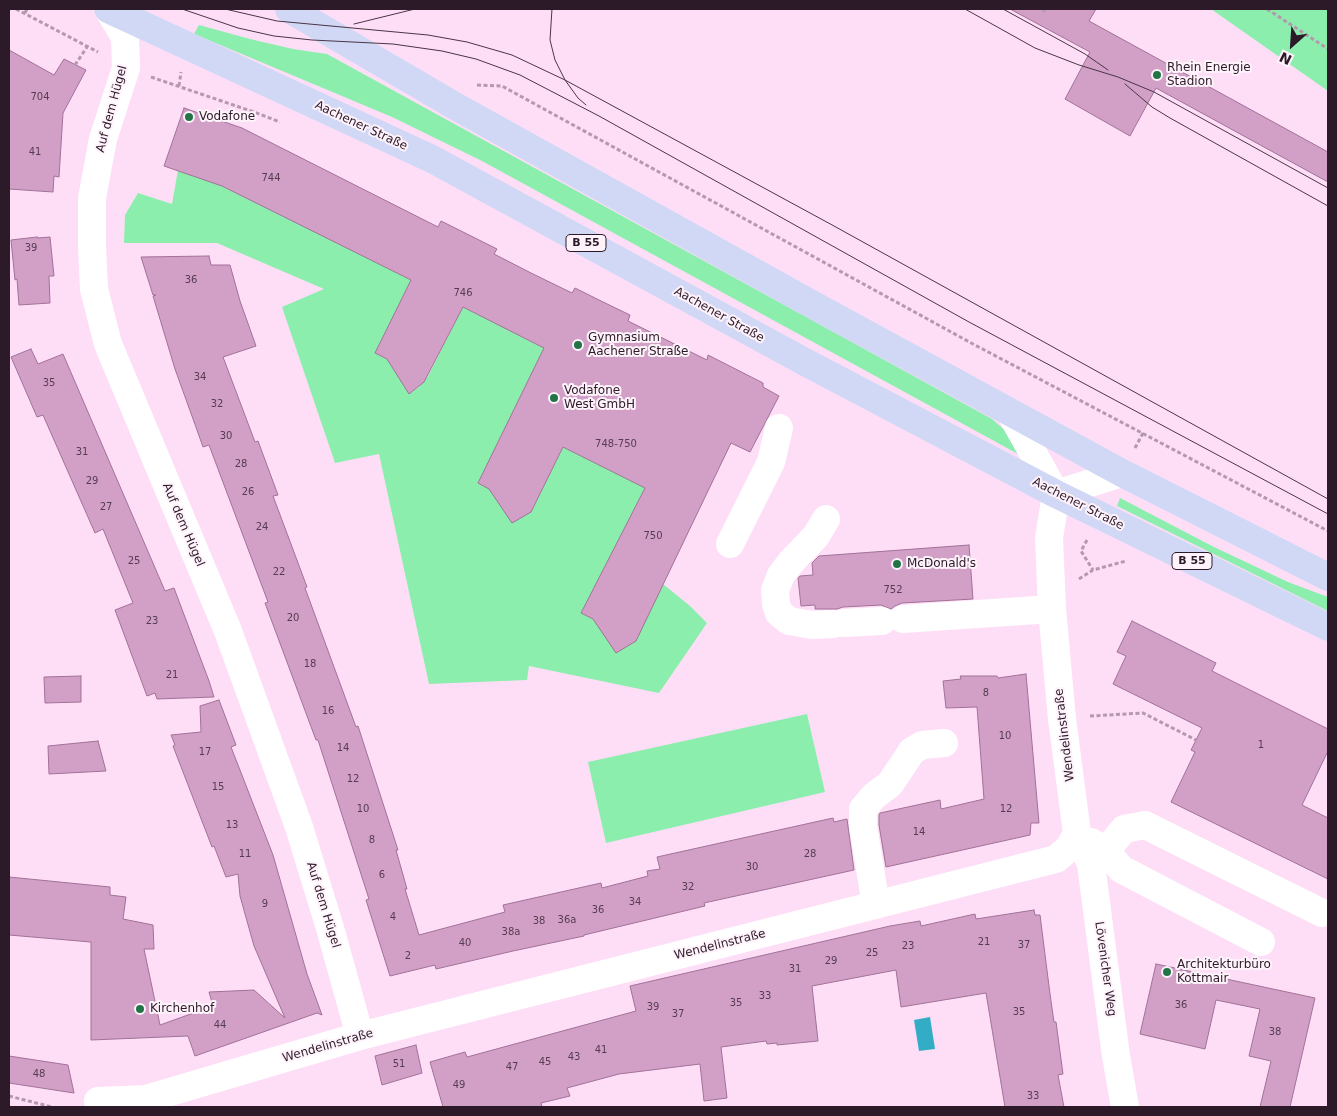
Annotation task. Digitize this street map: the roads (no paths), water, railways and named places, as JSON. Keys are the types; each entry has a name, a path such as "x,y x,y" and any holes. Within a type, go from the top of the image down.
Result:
{"main road":[{"name":"Aachener Straße","path":"108,9 432,159 805,362 1056,494 1328,627"},
{"path":"289,9 455,106 1010,412 1122,473 1328,577"}],"street":[{"name":"Auf dem Hügel","path":"108,9 125,37 126,68 103,139 92,198 94,289 108,344 228,631 299,826 360,1036"},
{"path":"1010,412 1056,494 1122,473"},
{"path":"730,544 771,462 779,428"},
{"name":"Wendelinstraße","path":"98,1101 142,1103 360,1036 1056,859 1069,848 1077,833 1062,719 1052,609 1049,538 1056,494"},
{"path":"826,519 816,536 781,575 775,590 779,613 790,621 812,625 1052,609"},
{"path":"876,905 863,826 863,809 874,796 890,784 912,751 922,745 944,743"},
{"path":"1106,851 1124,829 1145,825 1322,913"},
{"path":"1077,833 1106,851 1121,869 1261,942"},
{"name":"Lövenicher Weg","path":"1077,833 1091,864 1116,1056 1125,1107"}],"water":[{"path":"930,1017 935,1049 919,1051 914,1020"}],"tram line":[{"path":"182,9 238,28 274,36 393,44 442,51 476,59 520,75 599,116 969,322 1328,514"},
{"path":"225,9 277,21 428,35 467,42 512,55 565,80 834,226 1328,499"},
{"path":"354,24 415,9"},
{"path":"552,9 550,40 555,60 565,80 578,98 586,105"},
{"path":"965,9 1035,48 1079,65 1118,77 1154,92 1328,188"},
{"path":"1003,9 1085,54 1108,70"},
{"path":"1125,84 1152,107 1170,118 1328,206"}],"place":[{"name":"Rhein Energie Stadion","path":"1157,75"},
{"name":"Vodafone","path":"189,117"},
{"name":"Gymnasium Aachener Straße","path":"578,345"},
{"name":"Vodafone West GmbH","path":"554,398"},
{"name":"McDonald's","path":"897,564"},
{"name":"Architekturbüro Kottmair","path":"1167,972"},
{"name":"Kirchenhof","path":"140,1009"}]}
